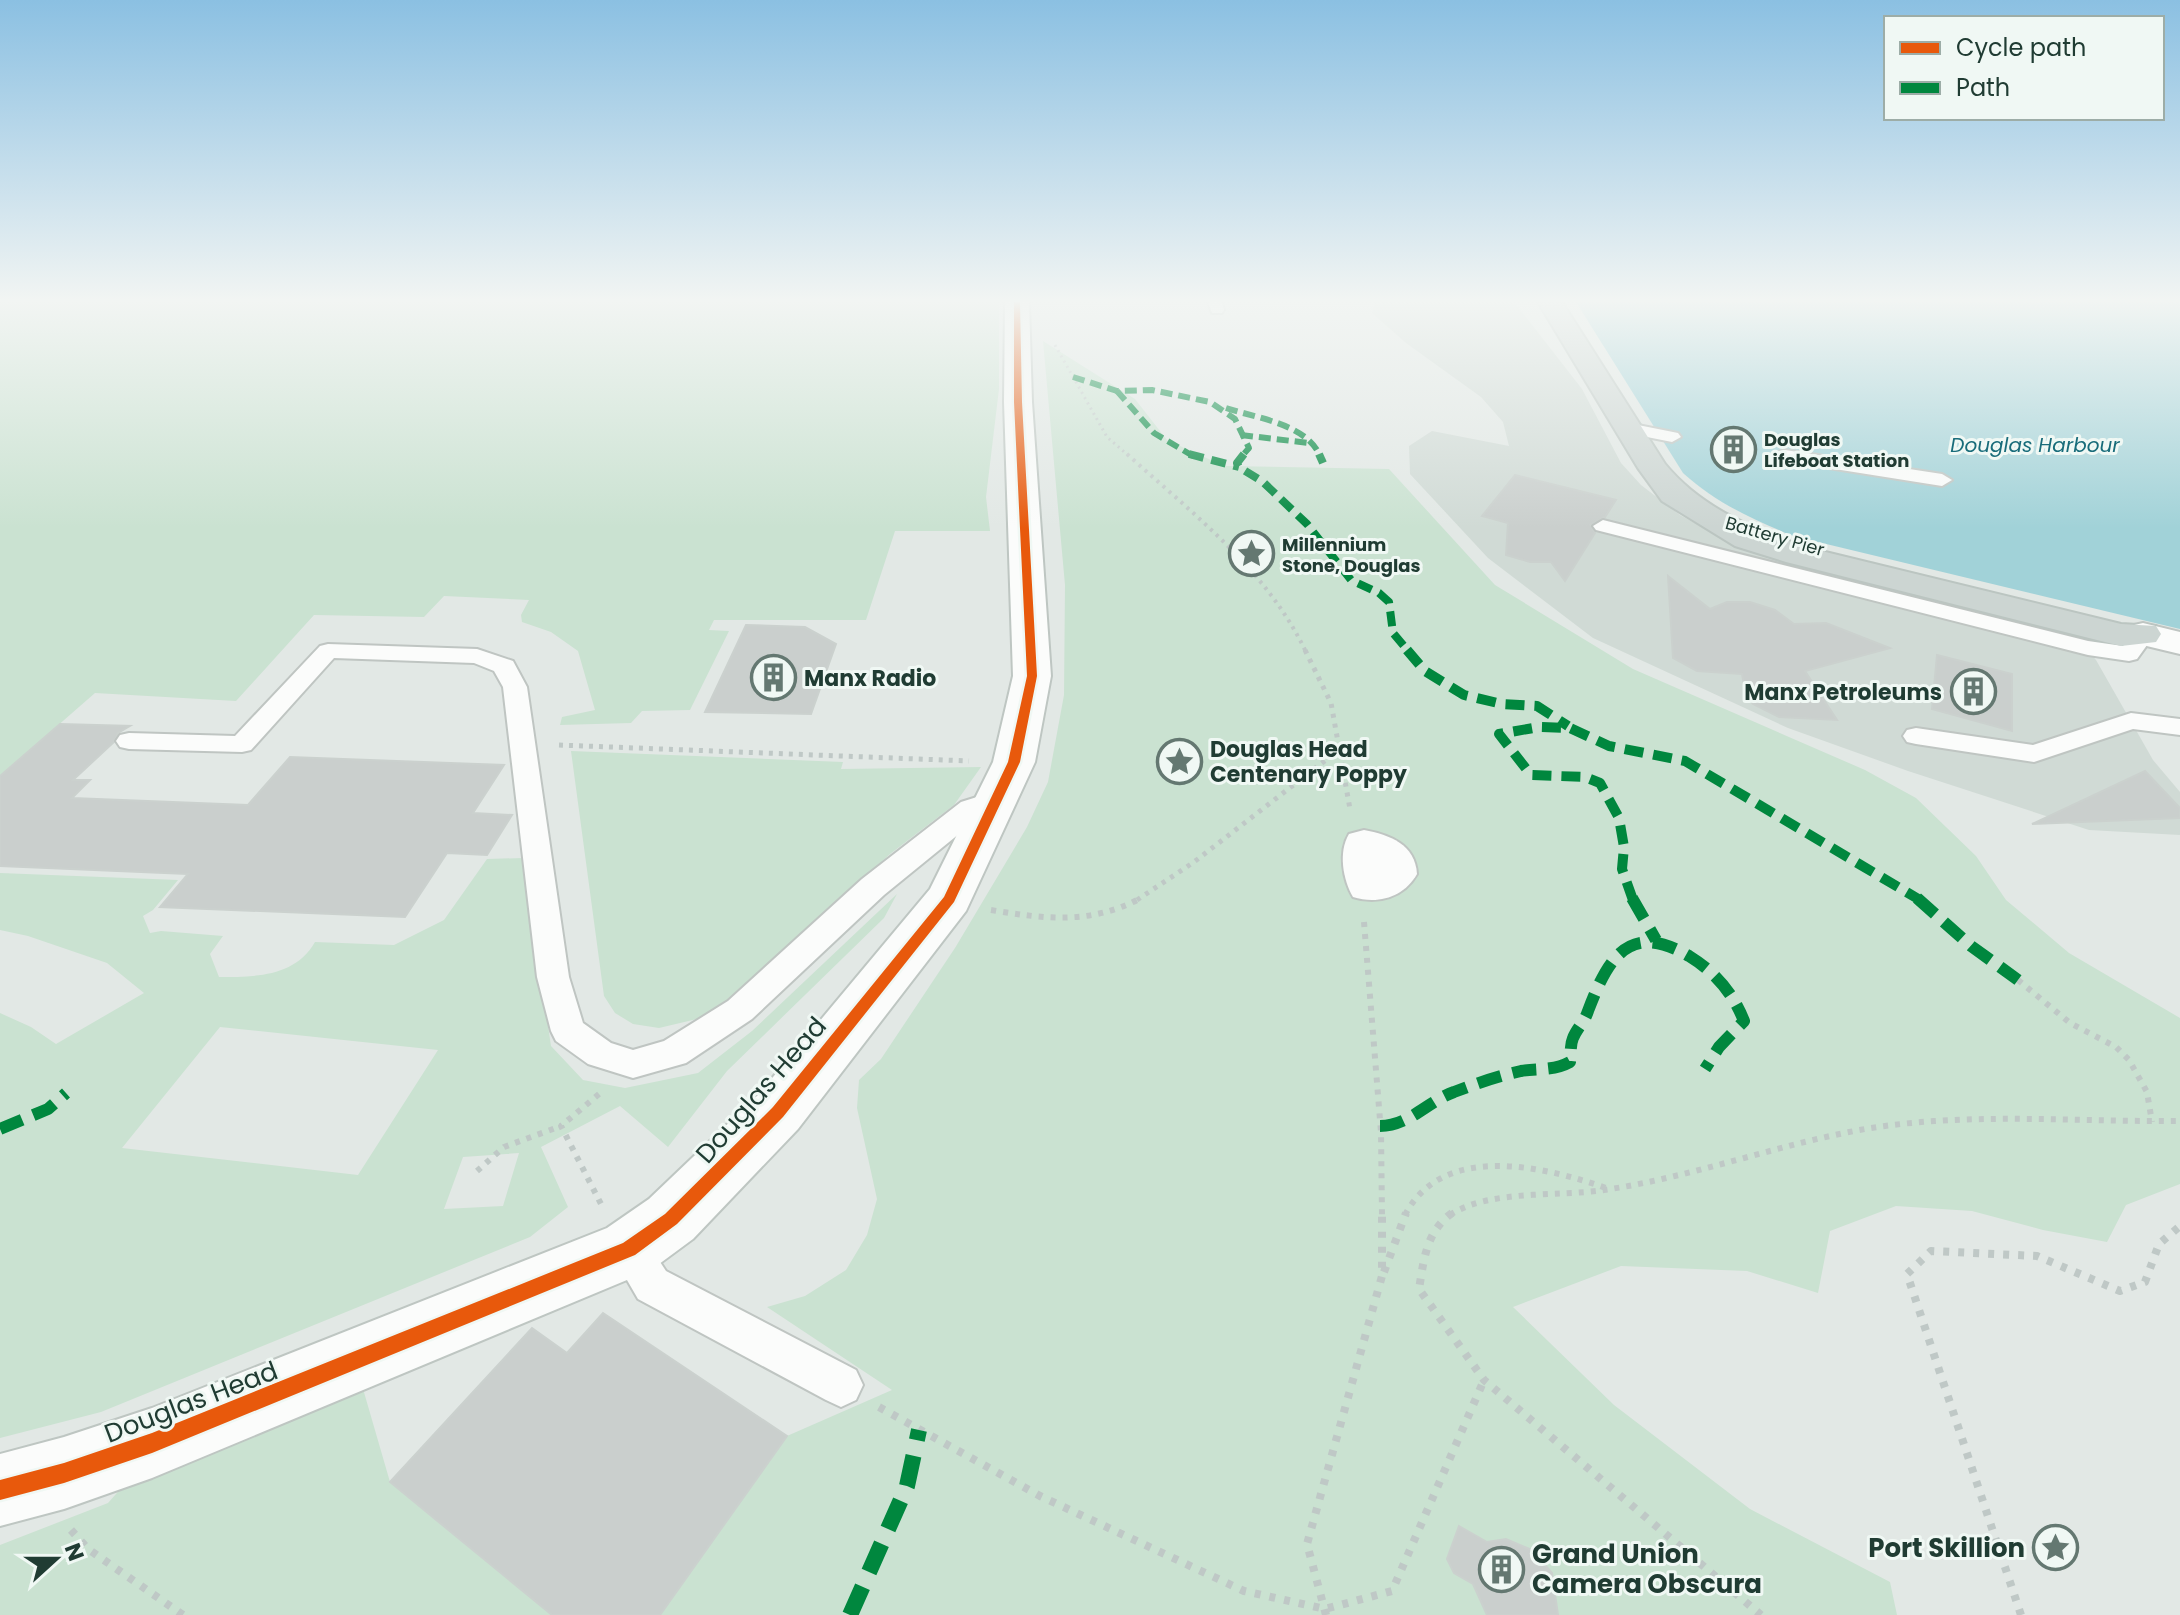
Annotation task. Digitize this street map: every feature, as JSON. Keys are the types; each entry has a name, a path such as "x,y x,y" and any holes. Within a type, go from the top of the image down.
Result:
{"main road":[{"name":"Douglas Head","path":"32,1481 167,1438 617,1230 671,1219 778,1112 949,899 1014,762 1032,676 1019,377"},
{"name":"Battery Pier","path":"1597,377 1673,494 1747,539 1798,555 2121,635 2143,634 2180,643"}],"lane":[{"path":"1628,428 1665,435"},
{"path":"1785,456 1942,480"},
{"path":"1603,526 2088,648 2129,654 2143,634"},
{"path":"129,741 242,744 328,651 477,656 504,666 515,687 553,977 568,1031 600,1054 633,1064 674,1053 740,1010 873,887 971,809 996,800"},
{"path":"1916,736 2034,754 2131,721 2180,727"},
{"path":"617,1230 652,1285 841,1385"}],"path":[{"path":"1072,377 1107,437 1216,534 1251,570 1290,618 1331,703 1358,833"},
{"path":"521,744 1014,762"},
{"path":"1007,914 1047,919 1114,912 1153,891 1184,869 1340,749"},
{"path":"1363,910 1381,1132 1382,1276"},
{"path":"2018,980 2070,1023 2116,1047 2129,1060 2147,1092 2152,1122"},
{"path":"477,1171 504,1147 561,1126 633,1064"},
{"path":"1761,1615 1484,1380 1419,1289 1427,1244 1442,1219 1487,1199 1610,1189 1789,1145 1908,1123 2042,1118 2180,1121"},
{"path":"561,1126 617,1230"},
{"path":"1325,1612 1307,1544 1382,1276 1410,1206 1440,1177 1471,1166 1519,1169 1584,1179 1610,1189"},
{"path":"2021,1615 1907,1274 1931,1251 2037,1256 2120,1291 2145,1282 2159,1244 2180,1226"},
{"path":"841,1385 1040,1496 1244,1591 1325,1612 1392,1591 1484,1380"},
{"path":"32,1481 54,1512 88,1549 183,1615"}],"shaded area":[{"path":"1454,377 1573,377 1621,463 1641,485 1680,515 1720,537 2074,634 2096,660 2153,760 2180,792 2180,835 2089,830 1908,771 1788,728 1593,638 1488,558 1410,474 1409,446 1432,431 1509,446 1503,422 1481,397"}],"green space":[{"path":"0,377 999,377 986,497 990,531 895,531 866,620 714,620 709,630 729,631 690,710 642,711 631,723 560,725 562,717 595,710 578,651 551,632 522,622 521,615 529,600 444,596 424,617 314,615 236,701 95,693 0,776"},
{"path":"1046,377 1101,377 1135,399 1167,440 1224,466 1389,469 1495,585 1633,669 1865,770 1916,798 1976,856 2006,900 2069,953 2180,1018 2180,1184 2126,1205 2107,1242 2043,1230 1972,1211 1896,1206 1830,1231 1818,1293 1747,1271 1621,1266 1513,1307 1614,1405 1750,1509 1890,1582 1897,1615 660,1615 787,1436 892,1390 767,1307 805,1296 846,1270 867,1235 877,1199 857,1108 859,1080 881,1059 955,948 1027,827 1048,782 1064,695 1065,585"},
{"path":"571,751 843,762 841,769 981,767 954,805 890,854 734,996 697,1019 659,1028 633,1024 615,1013 604,996"},
{"path":"523,858 551,1046 583,1080 625,1088 698,1073 752,1031 897,894 884,918 727,1071 668,1147 620,1106 541,1147 568,1207 530,1237 101,1412 0,1438 0,1013 31,1027 56,1044 144,993 107,963 28,936 0,930 0,873 178,880 153,910 143,916 150,933 161,931 223,936 210,954 219,977 233,977 273,973 285,968 307,954 315,942 394,945 444,920 487,859","holes":["220,1027 438,1050 358,1175 122,1148","519,1153 503,1206 444,1209 463,1157"]},
{"path":"359,1375 390,1482 552,1615 0,1615 0,1545 108,1503 140,1467"}],"water":[{"name":"Douglas Harbour","path":"1623,377 2180,377 2180,629 1793,536 1735,509 1683,473"}],"building":[{"path":"1515,475 1616,500 1605,517 1590,525 1595,533 1565,581 1551,562 1530,562 1506,555 1508,523 1482,516"},
{"path":"1668,576 1710,609 1727,602 1750,602 1775,610 1794,624 1826,623 1890,648 1805,671 1837,720 1779,717 1753,704 1746,696 1742,674 1697,671 1673,658"},
{"name":"Manx Radio","path":"746,625 805,627 836,644 811,714 705,712"},
{"name":"Manx Petroleums","path":"1937,655 2012,674 2012,731 1932,709"},
{"path":"60,724 130,726 118,733 114,742 73,780 90,780 72,798 248,805 290,757 504,765 473,813 512,815 487,855 447,853 405,917 160,907 188,874 0,866 0,776"},
{"path":"2145,771 2180,808 2180,818 2032,824"},
{"path":"603,1313 787,1436 660,1615 552,1615 390,1482 532,1328 567,1353"},
{"name":"Grand Union Camera Obscura","path":"1459,1526 1487,1542 1506,1539 1532,1550 1552,1573 1558,1615 1487,1615 1473,1584 1454,1573 1447,1559"}],"marked path":[{"path":"1074,377 1117,391 1152,390 1210,402 1235,419 1249,448 1237,463 1239,467 1263,482 1307,524 1351,580 1379,593 1389,602 1393,633 1425,671 1464,695 1502,704 1537,706 1568,726"},
{"path":"1117,391 1141,421 1169,444 1202,460 1239,467"},
{"path":"1226,408 1301,433 1316,446 1323,463"},
{"path":"1241,435 1309,443"},
{"path":"1656,940 1628,891 1622,869 1624,847 1619,818 1600,783 1585,777 1531,775 1499,734 1539,727 1570,728 1609,746 1685,761 1925,903 1971,946 2018,980"},
{"path":"1380,1126 1398,1124 1436,1099 1473,1085 1570,1062 1572,1040 1586,1017 1605,971 1620,952 1643,941 1667,944 1707,968 1729,992 1740,1011 1744,1021 1719,1047 1705,1069"},
{"path":"0,1129 48,1109 66,1093"},
{"path":"850,1615 907,1486 919,1430"}],"cycle path":[{"path":"0,1490 64,1473 152,1443 629,1249 671,1219 778,1112 949,899 1014,762 1032,676 1018,377"}],"place":[{"name":"Douglas Lifeboat Station","path":"1733,449"},
{"name":"Millennium Stone, Douglas","path":"1251,554"},
{"name":"Manx Radio","path":"773,678"},
{"name":"Manx Petroleums","path":"1973,692"},
{"name":"Douglas Head Centenary Poppy","path":"1179,762"},
{"name":"Port Skillion","path":"2056,1548"},
{"name":"Grand Union Camera Obscura","path":"1501,1569"}]}
